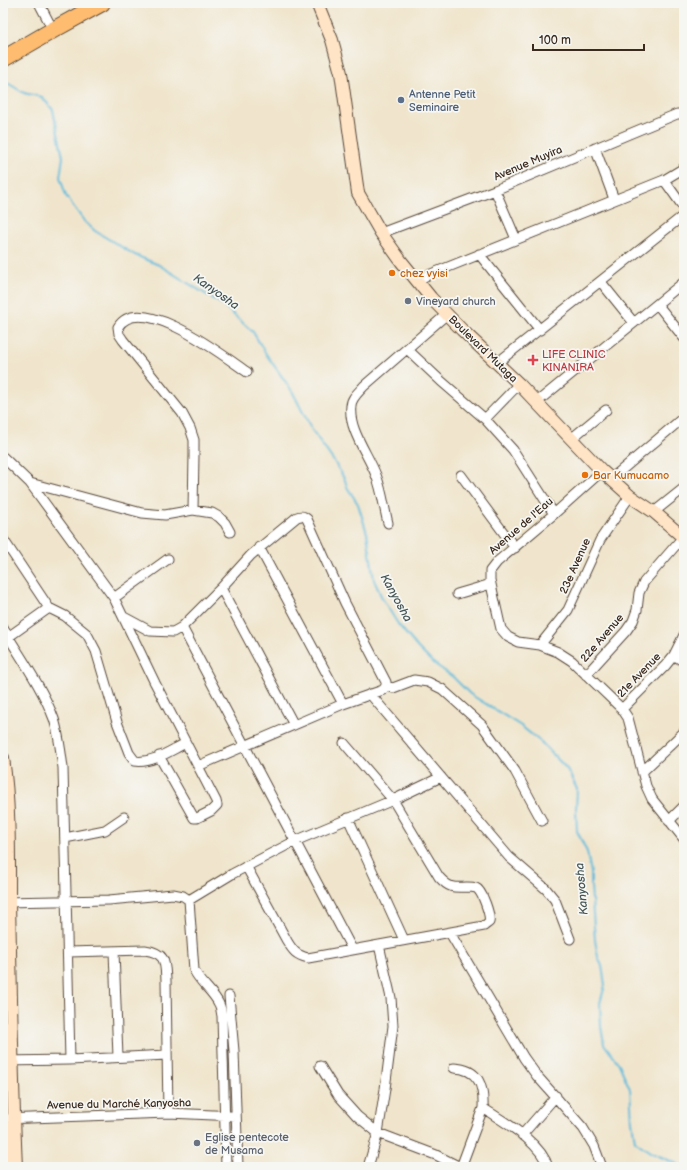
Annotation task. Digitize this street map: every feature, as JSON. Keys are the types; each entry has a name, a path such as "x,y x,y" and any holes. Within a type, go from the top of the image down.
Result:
{"highway":[{"path":"8,57 102,3"}],"street":[{"path":"39,3 53,30"},
{"name":"Boulevard Mutaga","path":"316,3 333,45 341,73 358,194 381,233 416,280 447,314 537,402 606,475 630,496 654,512 683,537"},
{"name":"Avenue Muyira","path":"381,233 495,190 677,114 684,114"},
{"path":"595,148 614,199"},
{"path":"416,280 664,180 684,168"},
{"path":"664,180 684,208"},
{"path":"495,190 516,239"},
{"path":"497,363 684,215"},
{"path":"479,254 540,330"},
{"path":"601,282 634,323"},
{"path":"537,402 684,282"},
{"path":"657,304 684,338"},
{"path":"388,523 376,476 357,436 350,417 351,404 364,386 447,314"},
{"path":"193,510 194,440 190,428 182,413 123,340 119,334 118,327 121,322 129,317 154,318 180,329 216,350 247,372"},
{"path":"408,349 441,381 485,419 513,450 554,514"},
{"path":"485,419 519,384"},
{"path":"571,439 606,410"},
{"name":"Avenue de l'Eau","path":"684,417 554,514 515,548 496,562 490,571 491,584 502,628 508,638 518,642 540,645 558,652 572,661 622,709 628,718 646,786 652,799 684,839"},
{"path":"3,457 30,484 114,598 142,658 217,805 211,811 194,818 159,756"},
{"path":"461,474 515,548"},
{"path":"30,484 142,513 165,515 193,510 212,513 225,523 230,532"},
{"path":"654,512 684,488"},
{"name":"23e Avenue","path":"540,645 568,610 600,540 630,496"},
{"path":"124,617 150,631 173,632 182,627 222,588 251,555 301,515 307,519 345,603 386,682 386,686"},
{"name":"22e Avenue","path":"586,675 626,631 633,621 637,610 639,593 644,582 683,537"},
{"path":"3,540 49,608 65,616 87,634 96,651 117,722 129,753 134,761 142,762 159,756 186,743"},
{"path":"260,547 343,704"},
{"path":"114,598 168,560"},
{"path":"457,594 491,584"},
{"path":"222,588 294,725"},
{"path":"6,639 49,608"},
{"path":"182,627 352,949"},
{"path":"3,628 6,639 43,694 54,720 60,744 63,768 70,1060"},
{"name":"21e Avenue","path":"622,709 666,666 674,655 684,635"},
{"path":"674,655 684,662"},
{"path":"386,686 393,688 414,680 428,682 442,689 482,725 515,771 542,821"},
{"path":"198,766 343,704 383,690 386,686"},
{"path":"370,694 442,777 509,858 546,889 555,900 570,939"},
{"path":"642,772 684,732"},
{"path":"246,866 294,952 300,956 308,958 352,949 450,933 484,926 488,922 489,917 479,890 474,887 454,888 446,885 439,877 393,800 344,743"},
{"path":"3,758 7,783 6,902 8,1118 16,1167"},
{"path":"189,900 246,866 295,840 393,800 442,777"},
{"path":"669,821 684,806"},
{"path":"64,838 105,830 124,817"},
{"path":"348,818 404,940"},
{"path":"6,902 109,900 173,894 182,896 189,900"},
{"path":"189,900 194,970 199,980 219,1004 222,1016 226,1167"},
{"path":"450,933 520,1053 537,1076 583,1128 594,1146 602,1167"},
{"path":"368,1167 378,1133 393,1026 391,998 379,945"},
{"path":"68,952 145,950 155,951 161,956 165,965 166,980 168,1113"},
{"path":"114,951 118,1057"},
{"path":"229,996 234,1051 238,1167"},
{"path":"8,1060 70,1060 167,1055"},
{"path":"320,1066 338,1094 357,1116 378,1133 436,1155 461,1167 483,1108 482,1089 478,1079 472,1072 465,1068 454,1068"},
{"path":"522,1135 556,1096"},
{"path":"483,1108 533,1143 546,1159 548,1167"},
{"name":"Avenue du Marché Kanyosha","path":"8,1118 168,1113 236,1116"},
{"path":"3,1124 4,1167"}],"waterway":[{"name":"Kanyosha","path":"3,78 6,82 24,93 42,97 53,110 63,157 60,177 66,196 84,221 95,231 135,255 159,265 223,305 253,332 266,354 292,391 312,430 335,463 345,480 347,487 358,504 367,533 374,580 382,598 398,624 432,662 453,677 470,694 521,726 541,742 567,769 577,789 577,831 587,852 591,873 595,940 605,985 600,1003 601,1027 604,1044 619,1064 630,1089 635,1141 650,1152 684,1167"}],"place":[{"name":"Antenne Petit Seminaire","path":"401,100"},
{"name":"chez vyisi","path":"392,273"},
{"name":"Vineyard church","path":"408,301"},
{"name":"LIFE CLINIC KINANIRA","path":"533,360"},
{"name":"Bar Kumucamo","path":"585,475"},
{"name":"Eglise pentecote de Musama","path":"197,1143"}]}
